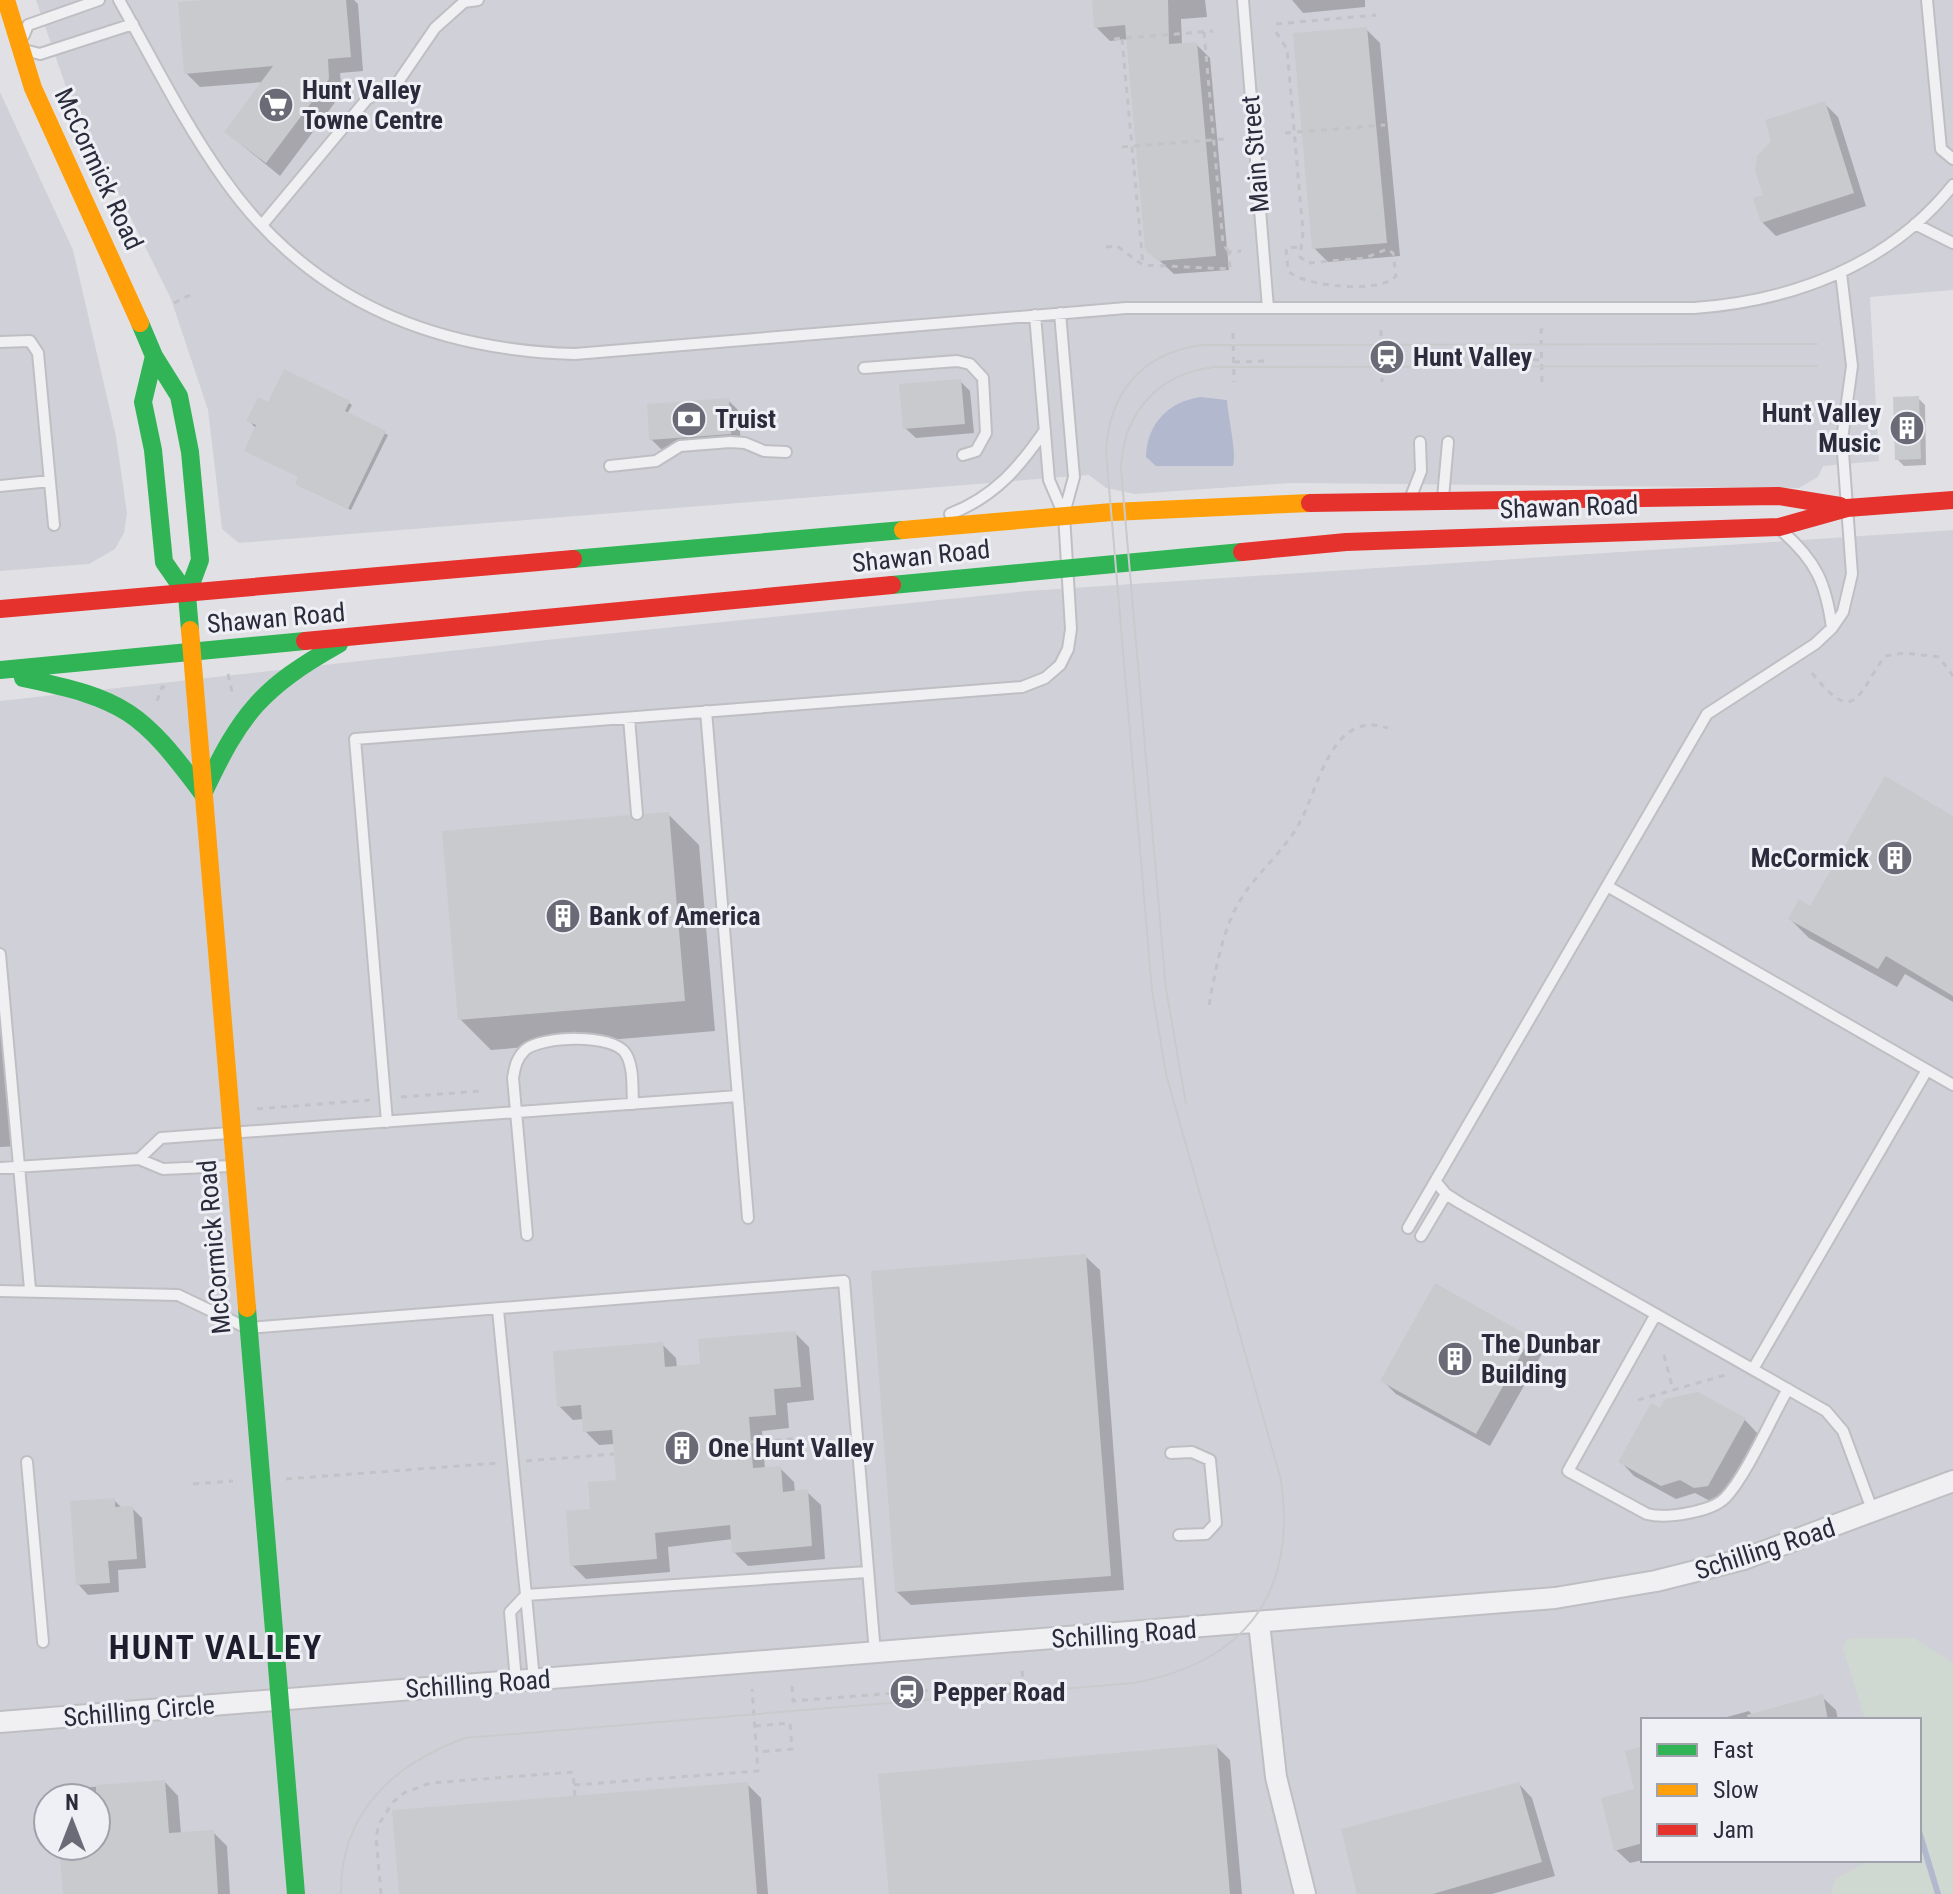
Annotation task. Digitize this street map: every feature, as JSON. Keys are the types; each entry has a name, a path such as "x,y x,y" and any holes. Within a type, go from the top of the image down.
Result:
{"main road":[{"name":"McCormick Road","path":"6,0 9,52 42,110 121,277 154,356 179,396 190,452 200,560 187,595 191,653 296,1894"},
{"path":"154,356 143,402 153,450 164,562 187,595"},
{"name":"Shawan Road","path":"0,609 187,595 1064,515 1409,500 1778,496 1847,508"},
{"path":"1441,537 1443,500"},
{"name":"Shawan Road","path":"0,672 1068,568 1441,537 1779,527 1847,508 1953,500"},
{"path":"0,672 76,689 133,714 161,738 203,794 235,725 257,697 284,675 352,637"}],"street":[{"name":"Schilling Road","path":"278,1700 1524,1601 1613,1589 1744,1559 1953,1481"},
{"path":"1259,1623 1276,1777 1305,1894"},
{"name":"Schilling Circle","path":"0,1722 278,1700"}],"lane":[{"path":"9,52 28,25 99,0"},
{"path":"119,0 208,156 262,225 311,269 375,309 438,335 521,352 587,353 1126,308 1551,308 1745,304 1795,292 1841,273 1915,224 1953,185"},
{"path":"262,225 367,99 398,82 443,19 464,2 478,0"},
{"name":"Main Street","path":"1243,0 1268,308"},
{"path":"1927,0 1941,149 1953,159"},
{"path":"9,52 40,54 133,24"},
{"path":"1915,224 1953,243"},
{"path":"1408,1228 1707,714 1796,658 1832,628 1843,612 1851,586 1842,439 1852,366 1841,273"},
{"path":"1060,313 1074,477 1064,515"},
{"path":"387,1122 355,739 1022,687 1045,678 1060,665 1068,649 1071,629 1064,515 1049,480 1035,315"},
{"path":"0,342 30,341 38,353 54,525"},
{"path":"864,368 957,361 977,370 983,378 986,433 976,451 963,455"},
{"path":"907,530 985,497 1025,459 1045,430"},
{"path":"610,466 656,461 680,446 730,442 745,443 764,451 786,452"},
{"path":"1409,500 1420,481 1420,442"},
{"path":"1443,500 1448,442"},
{"path":"0,486 50,481"},
{"path":"1779,527 1807,553 1819,574 1832,628"},
{"path":"706,711 748,1218"},
{"path":"629,718 637,814"},
{"path":"1607,886 1953,1085"},
{"path":"0,954 30,1289"},
{"path":"527,1235 516,1112 516,1062 527,1048 541,1043 603,1039 616,1043 626,1054 632,1073 633,1104"},
{"path":"1753,1369 1927,1070"},
{"path":"139,1159 161,1138 738,1096"},
{"path":"0,1168 139,1159 163,1169 234,1166"},
{"path":"1436,1182 1446,1194 1836,1419 1873,1512"},
{"path":"1421,1236 1446,1194"},
{"path":"0,1291 30,1289 178,1295 247,1328 844,1281 875,1653"},
{"path":"498,1310 526,1595 525,1680"},
{"path":"1656,1314 1568,1471 1647,1514 1669,1517 1723,1501 1788,1389"},
{"path":"1171,1453 1192,1452 1210,1460 1216,1523 1206,1534 1179,1535"},
{"path":"27,1462 43,1642"},
{"path":"525,1680 510,1612 526,1595 867,1572"}],"path":[{"path":"1276,24 1376,15"},
{"path":"1114,39 1213,31"},
{"path":"1106,247 1117,246 1143,265 1230,269 1229,252 1223,244 1204,32"},
{"path":"1276,32 1287,49 1303,227 1300,257 1308,263 1365,258 1387,249 1393,253 1396,276 1382,285 1307,282 1288,271 1286,248 1299,247"},
{"path":"1122,39 1143,265"},
{"path":"1285,133 1385,125"},
{"path":"1122,147 1224,139"},
{"path":"1293,228 1303,227"},
{"path":"1229,252 1241,251"},
{"path":"174,303 190,295"},
{"path":"1542,382 1541,331 1551,308"},
{"path":"1381,330 1382,382"},
{"path":"1233,333 1234,382"},
{"path":"1509,359 1542,360"},
{"path":"1234,362 1267,361"},
{"path":"1812,673 1832,698 1841,701 1865,692 1885,656 1894,653 1939,657 1953,676"},
{"path":"152,707 161,696 162,687 168,687"},
{"path":"1209,1005 1238,904 1278,858 1301,822 1321,767 1345,736 1357,728 1377,725 1388,728"},
{"path":"1664,1355 1673,1390"},
{"path":"1638,1400 1729,1374"},
{"path":"751,1442 828,1436"},
{"path":"286,1479 614,1454"},
{"path":"193,1484 233,1481"},
{"path":"792,1686 793,1701 1023,1683 1022,1667"},
{"path":"574,1785 758,1771 752,1689"},
{"path":"755,1726 790,1723 792,1749 756,1752"},
{"path":"381,1894 376,1837 379,1824 393,1802 404,1793 430,1783 573,1772 575,1796"}],"shaded area":[{"path":"36,0 1953,0 1953,290 1870,297 1879,461 1823,466 1818,477 1799,488 1291,483 1135,494 1106,488 1089,475 239,543 222,529 208,410 171,299 67,90"},
{"path":"0,92 73,250 116,436 127,513 124,533 115,549 89,564 0,571"},
{"path":"1953,530 1953,1894 0,1894 0,701 556,639 1027,591"},
{"path":"1914,1638 1953,1663 1953,1894 1831,1894 1835,1879 1867,1862 1921,1862 1921,1718 1864,1718 1843,1648 1847,1639"}],"water":[{"path":"1200,397 1227,400 1233,466 1156,466 1146,457 1155,425 1169,409"}],"building":[{"name":"Hunt Valley Towne Centre","path":"346,0 351,57 328,59 329,79 266,163 224,132 273,66 184,74 178,2"},
{"path":"1092,0 1168,0 1169,44 1197,42 1216,256 1158,261 1145,250 1125,25 1094,28"},
{"path":"1367,27 1387,243 1312,249 1293,33"},
{"path":"1825,101 1854,193 1761,223 1753,198 1763,195 1755,171 1757,156 1771,141 1765,120"},
{"path":"284,369 350,401 345,411 386,431 348,509 295,484 298,477 244,451 256,425 246,421 258,397 268,402"},
{"path":"961,379 965,424 903,429 899,384"},
{"name":"Hunt Valley Music","path":"1919,396 1921,459 1895,460 1893,397"},
{"name":"Truist","path":"729,398 731,434 649,440 647,404"},
{"name":"McCormick","path":"1885,776 1953,816 1953,996 1886,956 1878,969 1788,919 1799,899 1810,906"},
{"name":"Bank of America","path":"669,812 685,1001 458,1020 442,831 629,815 637,822 645,814"},
{"path":"1086,1254 1111,1576 895,1592 871,1271"},
{"name":"The Dunbar Building","path":"1435,1283 1531,1337 1476,1434 1380,1381"},
{"name":"One Hunt Valley","path":"796,1331 801,1387 774,1389 776,1415 749,1417 753,1468 781,1466 783,1492 808,1489 812,1546 732,1553 730,1525 655,1533 657,1559 570,1566 566,1511 590,1509 588,1482 616,1480 612,1430 583,1432 581,1405 557,1407 553,1351 663,1342 665,1367 700,1364 698,1339"},
{"path":"1698,1392 1746,1418 1708,1486 1694,1488 1680,1480 1661,1486 1618,1462 1651,1403 1660,1408 1665,1399"},
{"path":"115,1498 115,1507 133,1506 137,1559 108,1561 110,1583 76,1585 70,1501"},
{"path":"1823,1694 1828,1718 1748,1718 1747,1715"},
{"path":"1217,1744 1230,1894 889,1894 878,1774"},
{"path":"1641,1747 1641,1844 1614,1851 1601,1798 1634,1789 1625,1751"},
{"path":"165,1780 169,1833 214,1830 218,1894 63,1894 60,1862 112,1862 112,1784"},
{"path":"748,1782 757,1894 399,1894 392,1810"},
{"path":"1519,1782 1542,1862 1433,1894 1357,1894 1341,1829"}],"waterway":[{"path":"1921,1838 1938,1894"}],"tram line":[{"path":"341,1894 343,1865 350,1839 361,1815 376,1795 394,1777 416,1762 465,1738 1134,1683 1173,1673 1206,1658 1234,1639 1256,1616 1271,1588 1281,1556 1284,1520 1281,1480 1166,1074 1152,990 1106,452 1114,411 1133,379 1162,357 1202,345 1817,344"},
{"path":"1186,1104 1166,989 1121,469 1129,430 1147,399 1177,378 1215,367 1817,366"}],"traffic: fast":[{"path":"140,323 154,356 179,396 190,452 200,560 187,595 190,630"},
{"path":"154,356 143,402 153,450 164,562 187,595"},
{"path":"573,559 903,530"},
{"path":"892,585 1242,552"},
{"path":"0,670 305,641"},
{"path":"23,678 85,693 128,713 163,744 203,794 229,743 256,705 290,675 339,644"},
{"path":"247,1308 296,1894"}],"traffic: slow":[{"path":"6,0 33,88 140,323"},
{"path":"903,530 1112,512 1310,503"},
{"path":"190,630 247,1308"}],"traffic: jam":[{"path":"1310,503 1778,496 1840,506"},
{"path":"1242,552 1346,542 1779,527 1847,508 1953,500"},
{"path":"0,609 573,559"},
{"path":"305,641 892,585"}],"place":[{"name":"Hunt Valley Towne Centre","path":"276,105"},
{"name":"Hunt Valley","path":"1387,357"},
{"name":"Truist","path":"689,419"},
{"name":"Hunt Valley Music","path":"1907,428"},
{"name":"McCormick","path":"1895,858"},
{"name":"Bank of America","path":"563,916"},
{"name":"The Dunbar Building","path":"1455,1359"},
{"name":"One Hunt Valley","path":"682,1448"},
{"name":"Pepper Road","path":"907,1692"}],"district":[{"name":"HUNT VALLEY","path":"216,1647"}]}
